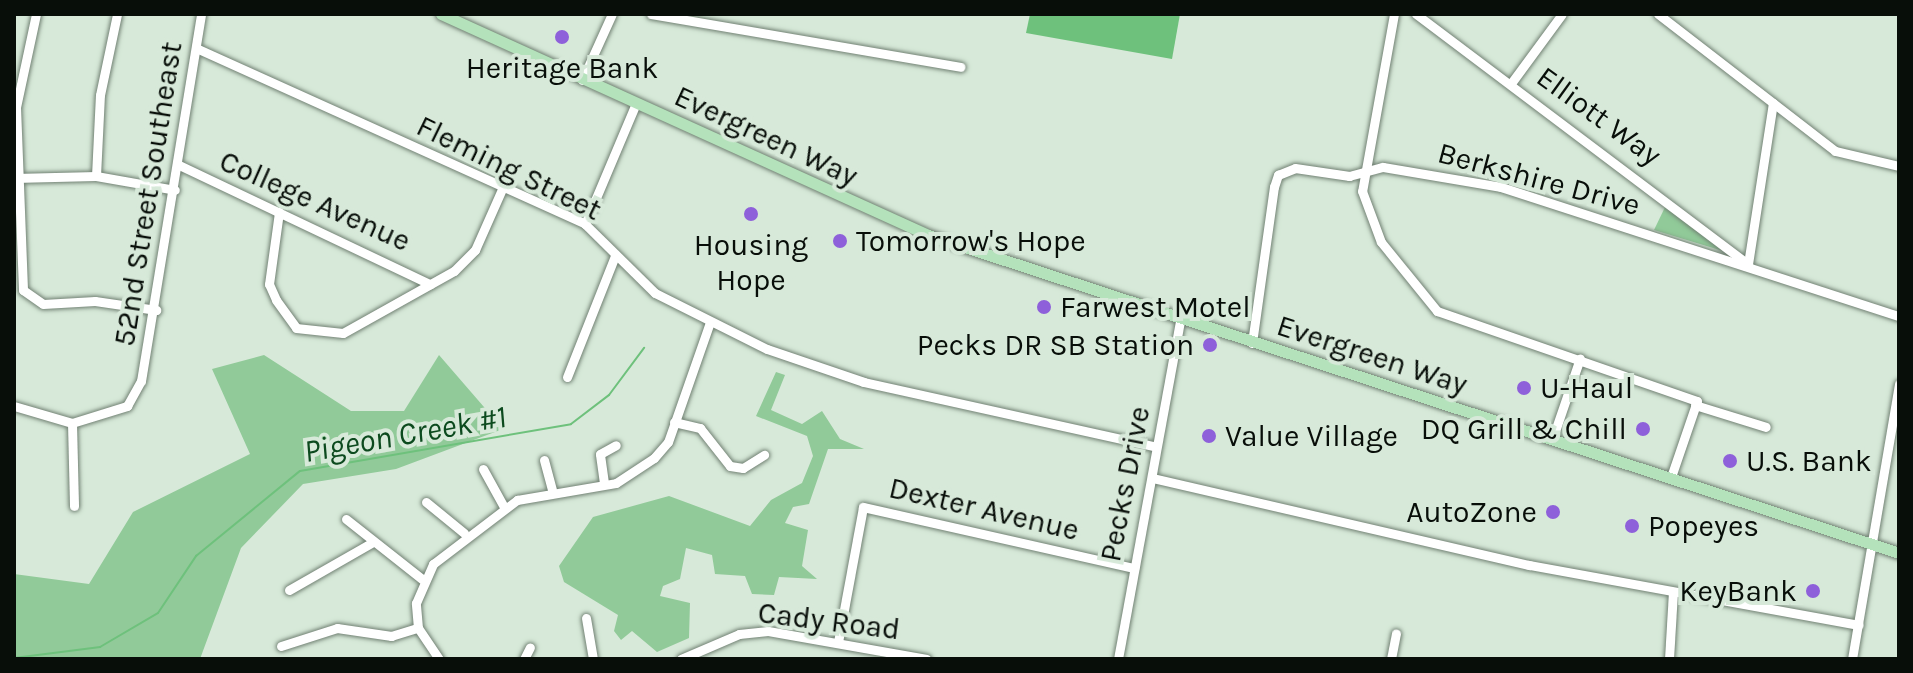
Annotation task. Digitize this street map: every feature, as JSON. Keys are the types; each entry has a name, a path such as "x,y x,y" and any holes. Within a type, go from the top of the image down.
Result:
{"main road":[{"name":"Evergreen Way","path":"441,14 917,230 1252,343 1553,437 1899,553"}],"street":[{"path":"36,14 22,56 15,178 23,290 30,300 156,310"},
{"path":"96,176 100,95 117,14"},
{"name":"52nd Street Southeast","path":"72,423 127,406 141,381 156,310 201,14"},
{"path":"582,80 612,14"},
{"path":"651,14 960,67"},
{"path":"1394,14 1367,173 1367,213 1423,300 1580,358 1695,405 1766,427"},
{"name":"Elliott Way","path":"1416,14 1512,82 1748,264"},
{"path":"1512,82 1562,14"},
{"path":"1658,14 1835,151 1899,166"},
{"name":"Fleming Street","path":"196,48 585,224 655,293 710,322 864,382 1156,447"},
{"path":"585,224 636,103"},
{"path":"1748,264 1773,103"},
{"name":"College Avenue","path":"179,165 430,284"},
{"name":"Berkshire Drive","path":"1252,343 1278,175 1295,168 1367,173 1383,167 1501,187 1748,264 1899,316"},
{"name":"College Avenue","path":"15,178 96,176 175,190"},
{"path":"279,212 269,284 296,328 320,335 367,326 475,250 502,189"},
{"path":"567,377 615,256"},
{"name":"Pecks Drive","path":"1118,659 1181,317"},
{"path":"439,659 418,628 422,579 464,533 504,507 552,490 604,483 654,458 674,422 710,322"},
{"path":"1553,437 1580,358"},
{"path":"1852,659 1896,429 1899,384"},
{"path":"1671,477 1695,405"},
{"path":"14,406 72,423 74,506"},
{"path":"674,422 700,428 730,466 743,468 764,455"},
{"path":"604,483 600,454 616,445"},
{"path":"544,460 552,490"},
{"path":"483,469 504,507"},
{"path":"1152,478 1673,592 1859,625"},
{"path":"426,502 464,533"},
{"name":"Dexter Avenue","path":"838,642 863,507 1134,568"},
{"path":"346,519 371,543 422,579"},
{"path":"289,590 371,543"},
{"path":"1669,659 1673,592"},
{"path":"586,618 593,659"},
{"path":"281,646 337,628 391,636 418,628"},
{"path":"1391,659 1396,633"},
{"name":"Cady Road","path":"681,659 744,634 838,642 927,659"},
{"path":"524,659 530,647"}],"shaded area":[{"path":"1030,14 1180,14 1172,59 1026,33"},
{"path":"1667,203 1725,249 1723,251 1654,230"},
{"path":"264,355 351,411 404,411 439,355 503,429 396,469 303,484 241,548 200,659 14,659 14,574 89,584 133,512 250,454 212,369"},
{"path":"776,372 785,375 771,410 802,424 822,411 840,439 864,449 828,449 809,504 793,507 785,523 808,530 802,566 817,579 779,577 774,595 752,594 745,576 715,574 712,555 686,548 680,579 663,586 660,596 690,603 689,638 657,652 632,631 621,640 614,631 618,615 564,582 559,566 593,517 669,496 750,526 771,500 802,483 813,456 807,436 756,416"}],"waterway":[{"name":"Pigeon Creek #1","path":"14,658 100,647 158,613 196,556 300,471 571,424 609,395 644,348"}],"place":[{"name":"Heritage Bank","path":"562,37"},
{"name":"Housing Hope","path":"751,214"},
{"name":"Tomorrow's Hope","path":"840,241"},
{"name":"Farwest Motel","path":"1044,307"},
{"name":"Pecks DR SB Station","path":"1210,345"},
{"name":"U-Haul","path":"1524,388"},
{"name":"DQ Grill & Chill","path":"1643,429"},
{"name":"Value Village","path":"1209,436"},
{"name":"U.S. Bank","path":"1730,461"},
{"name":"AutoZone","path":"1553,512"},
{"name":"Popeyes","path":"1632,526"},
{"name":"KeyBank","path":"1813,591"}]}
